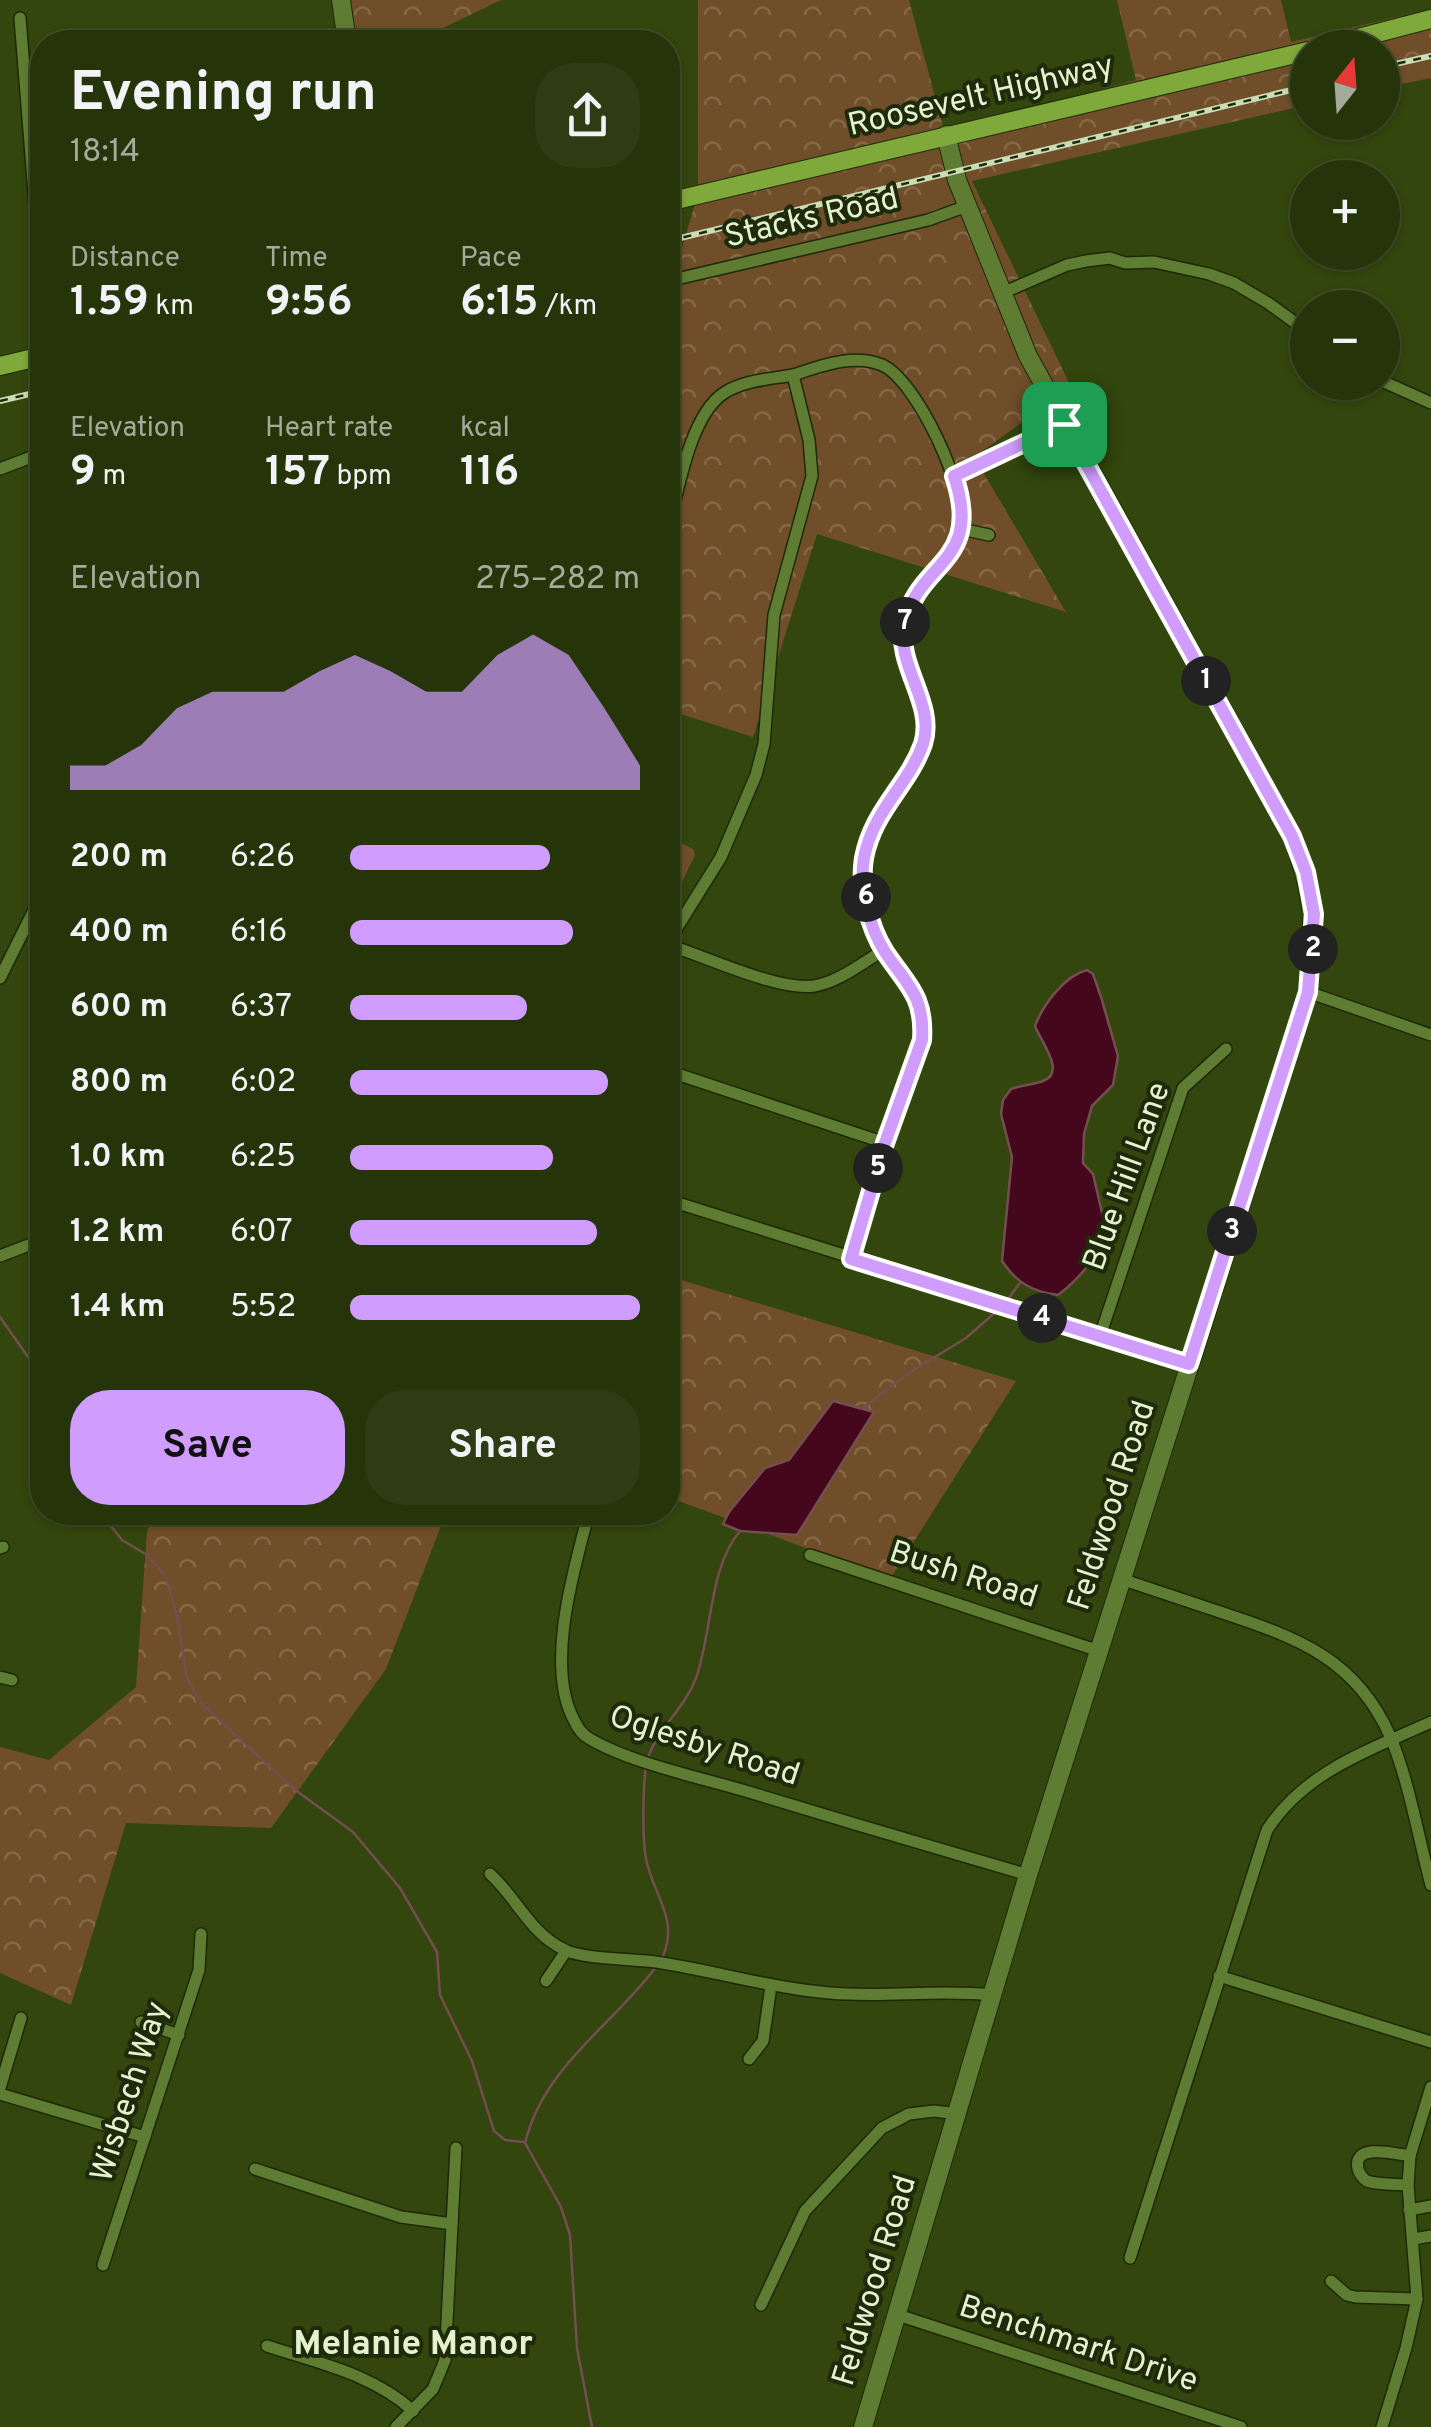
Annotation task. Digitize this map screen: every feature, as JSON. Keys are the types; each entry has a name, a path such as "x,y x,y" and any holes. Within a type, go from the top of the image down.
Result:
{"main road":[{"path":"1389,30 1431,19"},
{"name":"Roosevelt Highway","path":"680,199 1290,54"},
{"path":"1,366 30,359"}],"street":[{"path":"341,0 345,30"},
{"path":"20,18 30,143"},
{"name":"Feldwood Road","path":"863,2427 1028,1875 1308,992 1314,914 1306,872 1292,836 1028,356 957,180 946,135"},
{"name":"Stacks Road","path":"680,278 928,220 967,206"},
{"path":"1000,294 1086,261 1110,258 1154,262 1222,278 1290,319"},
{"path":"680,488 698,424 714,401 736,387 846,361 874,362 889,369 912,392 954,476 962,505 961,528 954,546 912,605 903,631 903,647 922,710 924,736 916,760 874,823 864,860 870,921 884,950 914,988 923,1024 922,1040 885,1143 851,1259"},
{"path":"680,923 722,857 756,775 764,744 774,615 812,476 810,440 793,374"},
{"path":"1400,389 1431,403"},
{"path":"954,476 1064,424"},
{"path":"0,470 30,458"},
{"path":"961,528 989,536"},
{"path":"0,978 30,918"},
{"path":"680,946 788,985 812,986 832,980 884,950"},
{"path":"1308,992 1431,1035"},
{"name":"Blue Hill Lane","path":"1100,1336 1183,1088 1226,1049"},
{"path":"680,1075 885,1143"},
{"path":"680,1204 1189,1364"},
{"path":"0,1256 30,1245"},
{"name":"Oglesby Road","path":"585,1525 570,1581 562,1647 570,1713 588,1738 726,1786 1028,1875"},
{"name":"Bush Road","path":"810,1555 1098,1650"},
{"path":"1121,1579 1282,1632 1313,1647 1360,1686 1392,1740 1431,1884"},
{"path":"1130,2258 1259,1849 1278,1812 1318,1776 1431,1722"},
{"path":"490,1874 504,1886 527,1922 566,1952 660,1963 771,1986 834,1993 953,1990 992,1995"},
{"name":"Wisbech Way","path":"103,2265 199,1970 201,1934"},
{"path":"546,1981 566,1952"},
{"path":"1218,1976 1431,2042"},
{"path":"750,2059 763,2041 771,1986"},
{"path":"21,2018 0,2091 145,2137"},
{"path":"141,2022 178,2035"},
{"path":"1382,2427 1417,2298 1408,2185 1410,2156 1431,2087"},
{"path":"761,2304 805,2211 882,2128 910,2114 958,2114"},
{"path":"396,2427 433,2389 445,2360 456,2148"},
{"path":"1408,2185 1366,2180 1358,2173 1357,2164 1370,2151 1410,2156"},
{"path":"255,2169 401,2218 452,2224"},
{"path":"1409,2210 1431,2206"},
{"path":"1414,2239 1431,2236"},
{"path":"1330,2281 1346,2295 1355,2297 1417,2298"},
{"name":"Benchmark Drive","path":"898,2315 1241,2427"},
{"path":"267,2346 374,2382 413,2411"}],"green space":[{"path":"346,0 501,0 439,30 352,30"},
{"path":"698,0 909,0 944,130 1136,80 1117,0 1281,0 1290,38 1290,109 972,181 1071,387 974,457 1066,612 817,534 753,737 680,714 680,254 698,194"},
{"path":"1431,9 1431,78 1400,84 1400,30 1342,30"},
{"path":"680,842 693,849 695,855 680,886"},
{"path":"680,1280 1016,1381 890,1579 680,1501"},
{"path":"150,1525 441,1525 386,1669 271,1828 126,1823 71,2005 0,1973 0,1747 49,1760 136,1687"}],"shaded area":[{"path":"1087,970 1093,974 1118,1056 1113,1085 1092,1106 1084,1134 1083,1163 1093,1174 1107,1234 1086,1268 1058,1295 1026,1285 1002,1261 1012,1157 1001,1114 1003,1100 1011,1089 1050,1077 1050,1056 1035,1026 1055,992 1070,978"},
{"path":"833,1401 874,1412 797,1535 740,1531 723,1524 765,1468 789,1460"}],"waterway":[{"path":"1008,1299 1020,1283"},
{"path":"863,1408 907,1374 966,1338 998,1310"},
{"path":"0,1317 30,1360"},
{"path":"110,1525 122,1540 147,1555 166,1577 187,1678 201,1703 294,1789 353,1832 400,1888 437,1952 440,1995 472,2061 494,2131 505,2140 523,2142"},
{"path":"648,1757 696,1678 722,1563 740,1531"},
{"path":"646,1765 645,1850 666,1918 663,1956"},
{"path":"592,2427 577,2348 570,2235 561,2207 525,2143 534,2116 563,2069 656,1967"}],"railway":[{"path":"1400,63 1431,56"},
{"path":"680,238 1290,90"},
{"path":"0,401 30,394"}],"district":[{"name":"Melanie Manor","path":"413,2345"}],"route":[{"path":"1064,424 1292,836 1306,872 1314,914 1308,992 1189,1364 851,1259 885,1143 922,1040 923,1024 914,988 884,950 870,921 862,873 874,823 916,760 924,736 922,710 903,647 905,622 912,605 959,538 963,512 954,476 1064,424"}]}
